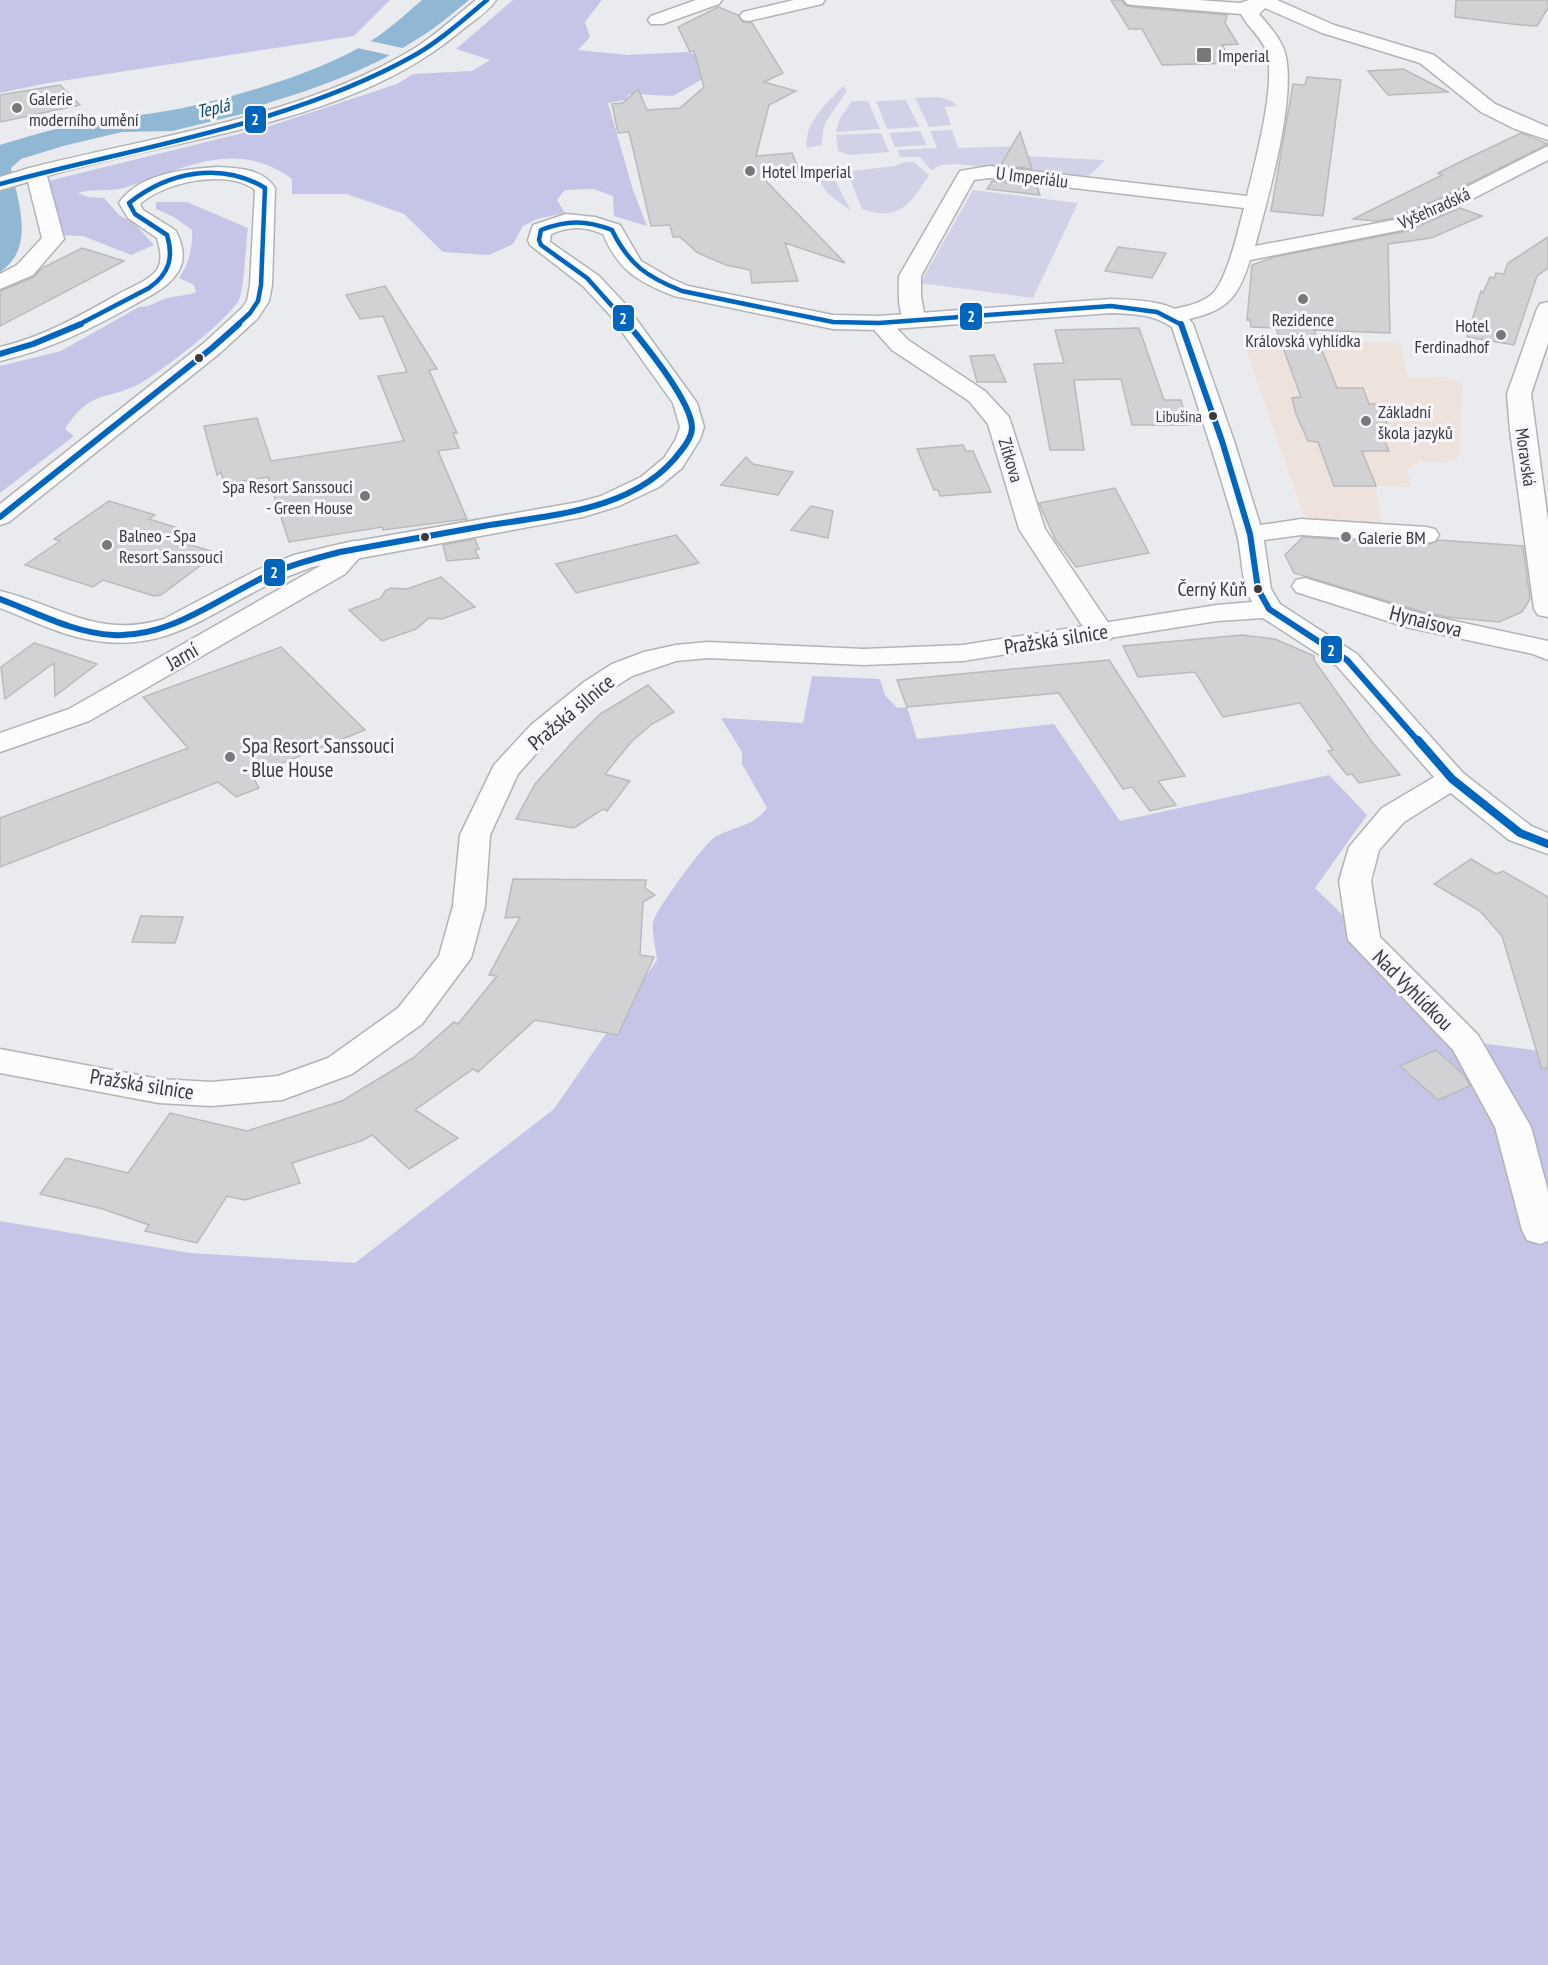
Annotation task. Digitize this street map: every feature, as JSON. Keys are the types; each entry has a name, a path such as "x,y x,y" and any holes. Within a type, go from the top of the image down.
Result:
{"street":[{"path":"8,181 265,115 370,80 416,56 487,0"},
{"path":"657,20 713,0"},
{"path":"749,16 816,0"},
{"path":"1133,0 1242,9 1261,0 1328,29 1427,59 1488,108 1548,134"},
{"path":"1173,316 1204,308 1226,293 1242,255 1256,203 1279,71 1273,45 1250,15 1261,0"},
{"name":"Vyšehradská","path":"1242,255 1400,225 1444,206 1548,152"},
{"path":"0,282 25,270 53,239 36,172"},
{"name":"U Imperiálu","path":"915,319 910,296 910,276 967,175 989,172 1256,203"},
{"path":"0,354 44,343 66,333 136,294 165,274 172,257 167,235 135,214 129,203 133,196 146,188 180,177 224,173 256,180 266,188 261,285 258,301 250,313 212,348 0,517"},
{"path":"0,599 92,632 118,635 151,632 174,624 285,567 354,549 583,509 610,501 650,482 663,473 682,452 692,427 685,403 618,310 591,281 542,245 539,235 541,230 555,223 575,220 612,230 621,250 633,266 653,279 682,291 805,318 833,322 879,323 1111,306 1147,309 1173,316 1182,324 1222,441 1250,534 1258,589 1269,609 1289,624 1328,645 1347,660 1452,779 1520,833 1548,844"},
{"name":"Moravská","path":"1548,309 1519,394 1522,431 1548,609"},
{"name":"Zítkova","path":"879,323 900,345 977,396 1000,422 1032,529 1101,633"},
{"path":"1250,534 1301,527 1426,535"},
{"name":"Jarní","path":"0,743 79,716 336,568 354,549"},
{"name":"Hynaisova","path":"1305,586 1416,621 1548,651"},
{"name":"Pražská silnice","path":"0,1060 159,1091 211,1094 282,1088 340,1066 410,1016 455,958 470,906 476,835 505,771 541,731 594,688 633,666 676,653 708,650 864,657 963,653 1217,613 1269,609"},
{"name":"Nad Vyhlídkou","path":"1452,779 1394,815 1364,847 1355,881 1364,940 1466,1043 1513,1127 1539,1230"}],"shaded area":[{"path":"0,0 390,0 354,36 48,83 0,93"},
{"path":"513,0 602,0 585,22 590,37 578,50 628,55 687,52 702,56 718,70 673,96 629,94 626,100 608,103 633,190 647,226 614,216 613,196 593,189 565,190 557,200 565,213 537,219 523,226 513,244 489,255 443,252 404,214 347,194 292,194 292,179 271,167 250,160 229,159 188,166 124,188 78,193 88,197 104,198 119,215 135,224 154,245 131,255 83,236 59,235 44,182 267,127 397,84 413,74 472,71 490,60 456,49"},
{"path":"843,86 847,91 827,120 823,130 822,145 807,148 812,122"},
{"path":"915,98 938,98 953,102 957,106 945,107 951,125 929,127"},
{"path":"906,100 919,127 887,129 876,101"},
{"path":"852,101 868,101 880,129 836,132 840,118"},
{"path":"952,130 958,148 1025,146 1025,156 1105,160 1090,175 1075,177 956,164 941,165 931,170 920,157 900,157 897,150 937,148 930,131"},
{"path":"920,131 927,145 895,147 889,133"},
{"path":"881,133 889,152 849,155 838,151 836,135"},
{"path":"904,162 914,162 929,175 909,202 895,212 875,212 862,209 848,174 850,171 895,166"},
{"path":"835,180 851,211 827,193 820,181"},
{"path":"973,190 1078,203 1033,298 920,283"},
{"path":"156,202 187,202 248,228 244,277 239,300 222,320 151,377 129,389 91,401 83,407 65,429 74,436 0,493 0,366 61,351 139,307 196,292 194,285 179,278 190,255 192,230 174,217 156,209"},
{"name":"Základní škola jazyků","path":"1259,336 1401,343 1408,378 1447,377 1463,384 1459,458 1447,463 1420,461 1407,471 1411,487 1376,486 1382,529 1321,524 1303,513 1242,338"},
{"path":"812,676 880,679 885,695 897,708 907,707 917,739 1054,724 1120,821 1329,775 1367,815 1315,888 1473,1042 1548,1052 1548,1965 0,1965 0,1221 190,1253 355,1263 554,1109 657,960 653,923 655,916 680,879 715,837 749,823 767,808 742,764 742,752 721,718 803,723"}],"water":[{"name":"Teplá","path":"422,0 469,0 442,22 375,63 313,88 249,109 246,113 172,131 122,132 21,159 11,168 22,224 21,238 18,250 11,262 0,272 0,145 85,122 183,108 285,80 336,60 359,48 386,31"}],"pier":[{"path":"370,41 407,49 394,56 357,48"}],"building":[{"path":"1111,0 1122,0 1125,5 1133,7 1227,15 1225,23 1238,44 1222,45 1233,63 1162,65 1142,29 1129,29"},
{"path":"1456,0 1548,0 1548,8 1537,26 1521,25 1455,17"},
{"path":"718,7 738,15 743,22 752,23 783,73 764,82 796,91 769,105 756,156 792,153 802,177 765,180 845,263 785,243 798,281 752,283 750,270 726,265 698,253 680,237 673,237 670,225 651,226 629,132 618,133 612,104 623,103 638,89 647,110 680,108 704,87 694,51 690,52 678,27"},
{"path":"1403,69 1448,92 1388,95 1368,71"},
{"path":"1307,77 1341,80 1323,216 1271,211 1293,84 1305,85"},
{"path":"60,85 80,105 0,122 0,95"},
{"path":"1020,132 1032,169 1001,165"},
{"path":"1521,133 1548,144 1436,200 1393,218 1377,221 1353,219 1442,175 1438,173"},
{"path":"992,181 1037,186 1040,195 987,189"},
{"path":"1460,208 1482,216 1431,238 1388,244 1390,333 1314,330 1337,388 1363,388 1369,404 1379,404 1391,434 1382,434 1389,451 1362,451 1376,486 1334,486 1318,442 1308,441 1296,414 1292,398 1301,397 1276,328 1251,327 1250,320 1247,320 1252,265 1274,257 1407,231"},
{"path":"1548,237 1548,268 1537,276 1514,345 1467,337 1481,291 1483,293 1490,277 1494,278 1496,273 1504,274 1508,263"},
{"path":"1118,247 1166,253 1152,278 1105,271"},
{"path":"82,248 124,261 0,326 0,291 34,277 42,268"},
{"path":"385,286 437,369 429,370 457,433 453,433 459,448 438,451 467,519 383,530 382,527 289,542 268,477 224,484 221,472 217,475 204,426 257,418 271,461 404,441 378,376 407,372 383,316 360,319 346,295"},
{"path":"1139,328 1164,400 1181,400 1188,425 1132,425 1121,379 1074,380 1084,450 1050,450 1034,364 1064,363 1055,330"},
{"path":"994,355 1006,382 977,382 970,356"},
{"path":"963,445 966,451 973,451 991,492 940,496 938,490 934,490 917,449"},
{"path":"746,457 753,464 793,472 778,495 721,485"},
{"path":"1115,488 1149,553 1076,567 1055,539 1039,503"},
{"name":"Balneo - Spa Resort Sanssouci","path":"109,501 155,515 149,519 178,528 165,537 217,553 161,595 154,596 103,580 93,587 25,565 60,541 54,539"},
{"path":"811,506 833,511 828,538 791,530"},
{"path":"676,535 699,563 576,593 556,564"},
{"path":"1303,537 1426,545 1438,540 1523,546 1530,599 1522,612 1499,622 1447,617 1423,612 1294,573 1285,555"},
{"path":"475,539 479,549 475,550 479,558 447,561 443,545"},
{"path":"441,577 475,607 442,619 429,618 416,629 382,641 349,610 381,598 386,590 391,588 407,589"},
{"path":"1242,635 1275,639 1314,656 1314,660 1372,742 1400,775 1359,783 1352,774 1347,775 1328,751 1333,750 1300,703 1223,717 1195,672 1138,677 1123,646"},
{"path":"34,643 97,664 55,696 54,663 5,699 1,667"},
{"name":"Spa Resort Sanssouci - Blue House","path":"281,647 365,730 252,775 259,788 236,797 218,782 0,867 0,818 188,748 143,697"},
{"path":"1109,660 1185,776 1158,781 1176,805 1150,811 1132,787 1123,789 1059,693 907,707 897,680"},
{"path":"648,685 674,712 652,724 631,742 605,774 630,781 607,811 603,809 574,828 516,819 535,784 577,737 600,714"},
{"path":"1471,859 1496,874 1503,871 1548,897 1548,1068 1542,1069 1502,936 1480,911 1434,884"},
{"path":"513,879 646,880 645,888 655,895 643,902 640,955 654,957 618,1035 535,1020 478,1072 473,1069 415,1110 458,1138 409,1169 372,1135 361,1141 292,1163 300,1183 245,1200 227,1196 197,1243 145,1231 149,1225 103,1209 40,1194 66,1158 128,1173 170,1113 247,1131 342,1101 413,1058 454,1022 458,1024 497,976 489,975 520,917 505,918"},
{"path":"141,916 183,917 175,943 132,942"},
{"path":"1436,1050 1464,1075 1470,1086 1438,1100 1400,1066"}],"transit line":[{"name":"2","path":"0,184 212,131 316,100 366,80 415,55 443,36 487,0"},
{"name":"2","path":"0,354 50,338 81,324 149,288 164,275 171,257 167,235 135,214 129,203 142,193 176,177 215,172 250,179 265,188 261,285 258,301 250,313 212,348 0,517"},
{"name":"2","path":"0,599 79,629 115,635 137,634 180,621 262,578 310,560 340,552 583,509 638,488 663,472 691,434 689,415 667,376 603,294 581,272 541,245 539,240 541,230 560,223 576,221 592,223 612,230 618,243 639,269 682,291 833,322 879,323 1111,306 1139,308 1157,312 1182,324 1222,441 1250,534 1258,589 1269,609 1347,660 1452,779 1520,833 1548,844"}],"place":[{"name":"Imperial","path":"1204,55"},
{"name":"Galerie moderního umění","path":"17,108"},
{"name":"Hotel Imperial","path":"750,171"},
{"name":"Rezidence Královská vyhlídka","path":"1303,299"},
{"name":"Hotel Ferdinadhof","path":"1501,335"},
{"name":"Libušina","path":"1213,416"},
{"name":"Základní škola jazyků","path":"1366,421"},
{"name":"Spa Resort Sanssouci - Green House","path":"365,496"},
{"name":"Galerie BM","path":"1346,537"},
{"name":"Balneo - Spa Resort Sanssouci","path":"107,545"},
{"name":"Černý Kůň","path":"1258,589"},
{"name":"Spa Resort Sanssouci - Blue House","path":"230,757"}]}
